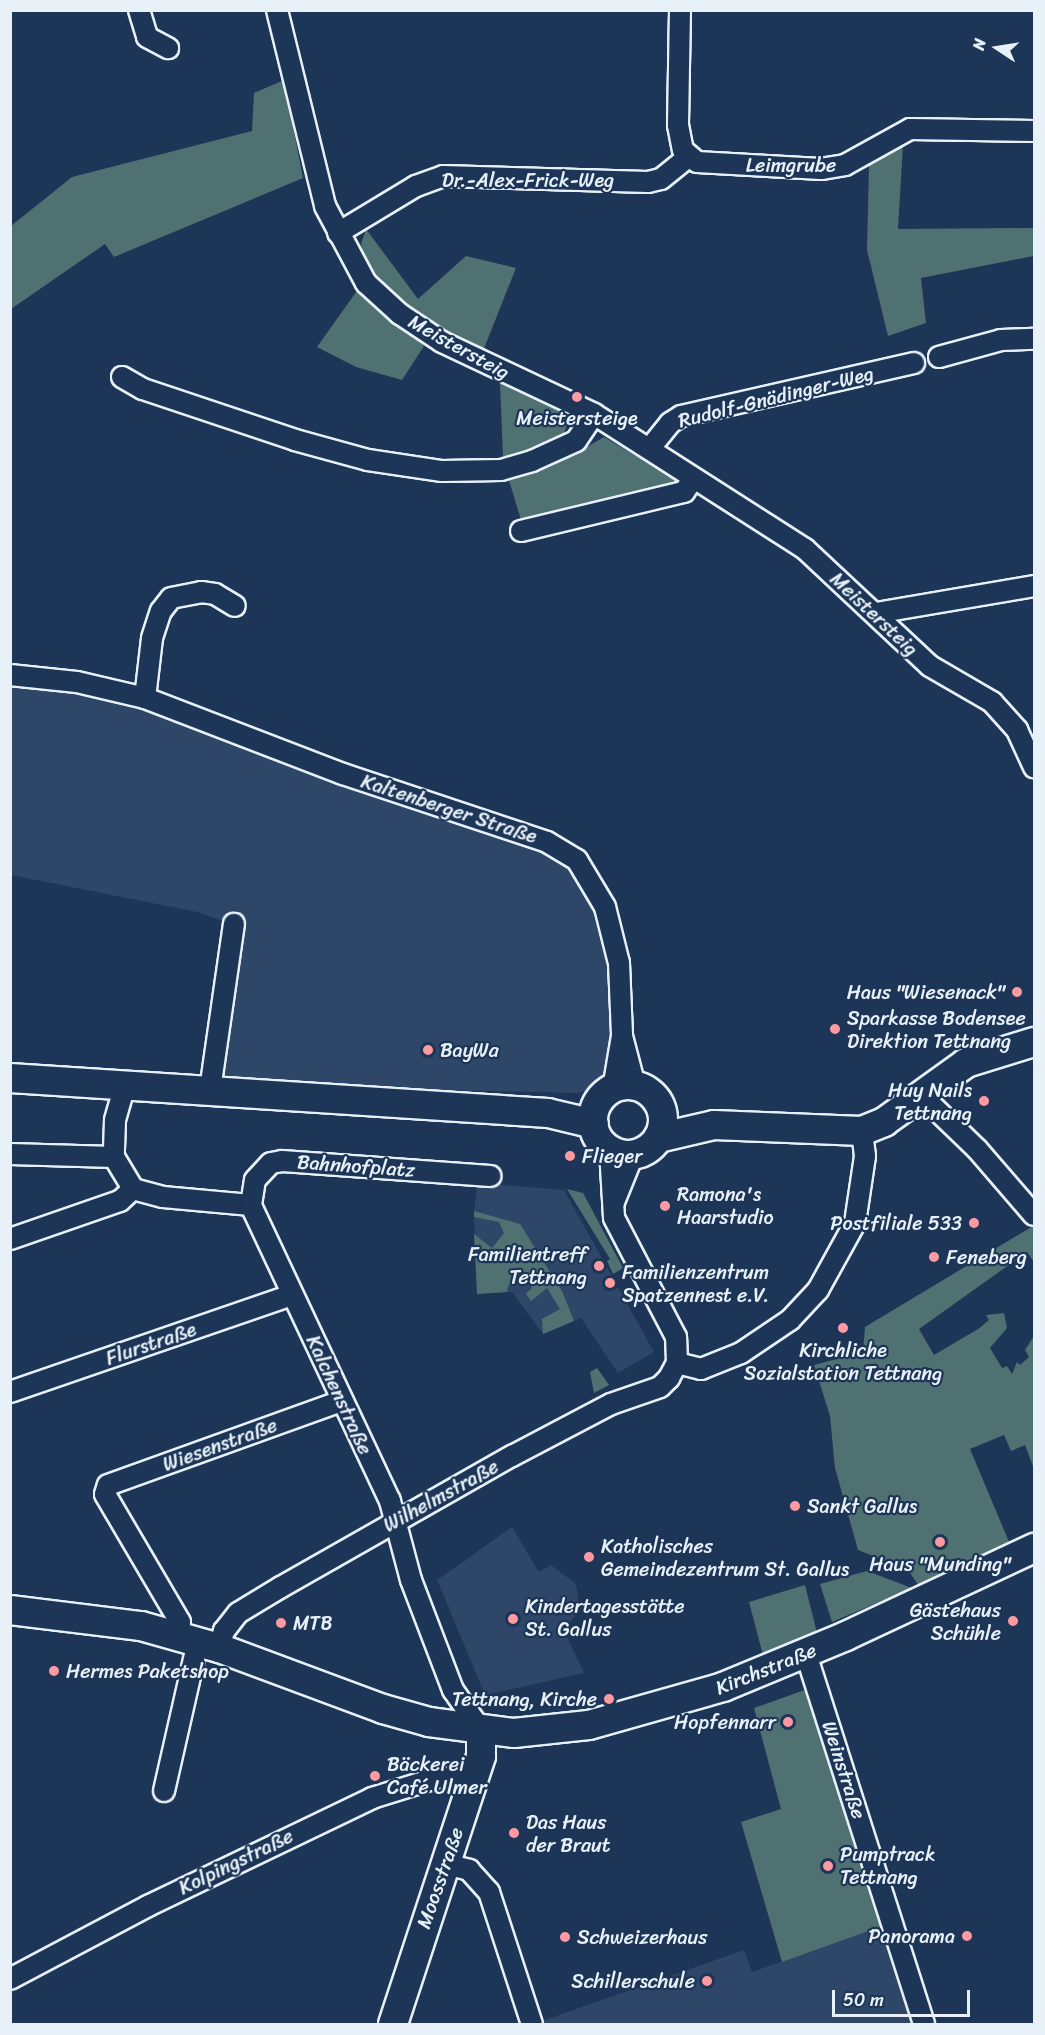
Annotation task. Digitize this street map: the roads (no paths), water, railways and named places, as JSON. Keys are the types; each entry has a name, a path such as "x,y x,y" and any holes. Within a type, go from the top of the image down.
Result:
{"street":[{"path":"139,10 147,37 168,48"},
{"name":"Meistersteig","path":"277,10 315,175 338,233 366,283 400,314 442,342 594,414 805,549 930,666 992,702 1017,730 1035,767"},
{"path":"680,10 678,125 688,158"},
{"name":"Leimgrube","path":"688,158 710,164 820,169 845,165 910,129 1035,131"},
{"name":"Dr.-Alex-Frick-Weg","path":"338,233 416,186 443,176 648,182 661,179 688,158"},
{"path":"939,357 1001,340 1035,339"},
{"name":"Rudolf-Gnädinger-Weg","path":"650,448 670,423 681,416 914,363"},
{"path":"122,377 143,389 295,440 368,460 442,471 501,470 532,461 576,441 594,414"},
{"path":"521,531 684,492 693,479"},
{"path":"876,614 1035,586"},
{"path":"146,698 152,638 161,611 171,598 201,592 215,594 235,606"},
{"name":"Kaltenberger Straße","path":"10,675 77,682 146,698 343,774 547,842 577,860 595,885 613,933 622,996 622,1036 610,1100"},
{"path":"210,1090 234,924"},
{"path":"658,1138 714,1125 862,1131 884,1122 966,1063 1035,1042"},
{"path":"10,1078 548,1113 610,1100 650,1093 661,1107 663,1124 658,1138 647,1149 622,1152 599,1139 610,1100"},
{"path":"125,1085 115,1121 114,1157 133,1189 163,1197 251,1204"},
{"path":"920,1094 984,1157 1035,1215"},
{"path":"661,1107 714,1125"},
{"path":"622,1152 609,1179 618,1226 676,1337 676,1363 701,1369 741,1353 790,1320 818,1290 855,1223 865,1156 862,1131"},
{"path":"10,1154 114,1157"},
{"name":"Bahnhofplatz","path":"251,1204 255,1180 271,1163 282,1161 490,1176"},
{"path":"10,1239 120,1201 133,1189"},
{"name":"Kalchenstraße","path":"251,1204 341,1401 390,1501 411,1580 453,1690 481,1730"},
{"name":"Flurstraße","path":"10,1392 292,1295"},
{"name":"Wilhelmstraße","path":"198,1641 224,1631 238,1613 395,1521 611,1404 660,1387 676,1363"},
{"name":"Wiesenstraße","path":"198,1641 180,1622 105,1494 108,1485 341,1401"},
{"name":"Kirchstraße","path":"10,1610 141,1626 198,1641 383,1709 481,1730 514,1733 589,1725 723,1687 806,1654 1035,1548"},
{"path":"164,1791 198,1641"},
{"name":"Weinstraße","path":"806,1654 924,2025"},
{"name":"Moosstraße","path":"393,2025 481,1756 481,1730"},
{"name":"Kolpingstraße","path":"10,1979 148,1906 372,1798 440,1777 472,1783"},
{"path":"444,1864 469,1870 489,1892 532,2025"}],"place":[{"name":"Meistersteige","path":"577,397"},
{"name":"Haus \"Wiesenack\"","path":"1017,992"},
{"name":"Sparkasse Bodensee Direktion Tettnang","path":"835,1029"},
{"name":"BayWa","path":"428,1050"},
{"name":"Huy Nails Tettnang","path":"984,1101"},
{"name":"Flieger","path":"570,1156"},
{"name":"Ramona's Haarstudio","path":"665,1206"},
{"name":"Postfiliale 533","path":"974,1223"},
{"name":"Feneberg","path":"934,1257"},
{"name":"Familientreff Tettnang","path":"599,1266"},
{"name":"Familienzentrum Spatzennest e.V.","path":"610,1283"},
{"name":"Kirchliche Sozialstation Tettnang","path":"843,1328"},
{"name":"Sankt Gallus","path":"795,1506"},
{"name":"Haus \"Munding\"","path":"940,1542"},
{"name":"Katholisches Gemeindezentrum St. Gallus","path":"589,1557"},
{"name":"Kindertagesstätte St. Gallus","path":"513,1619"},
{"name":"Gästehaus Schühle","path":"1013,1621"},
{"name":"MTB","path":"281,1623"},
{"name":"Hermes Paketshop","path":"54,1671"},
{"name":"Tettnang, Kirche","path":"609,1699"},
{"name":"Hopfennarr","path":"788,1722"},
{"name":"Bäckerei Café Ulmer","path":"375,1776"},
{"name":"Das Haus der Braut","path":"514,1833"},
{"name":"Pumptrack Tettnang","path":"828,1866"},
{"name":"Panorama","path":"967,1936"},
{"name":"Schweizerhaus","path":"565,1937"},
{"name":"Schillerschule","path":"707,1981"}]}
